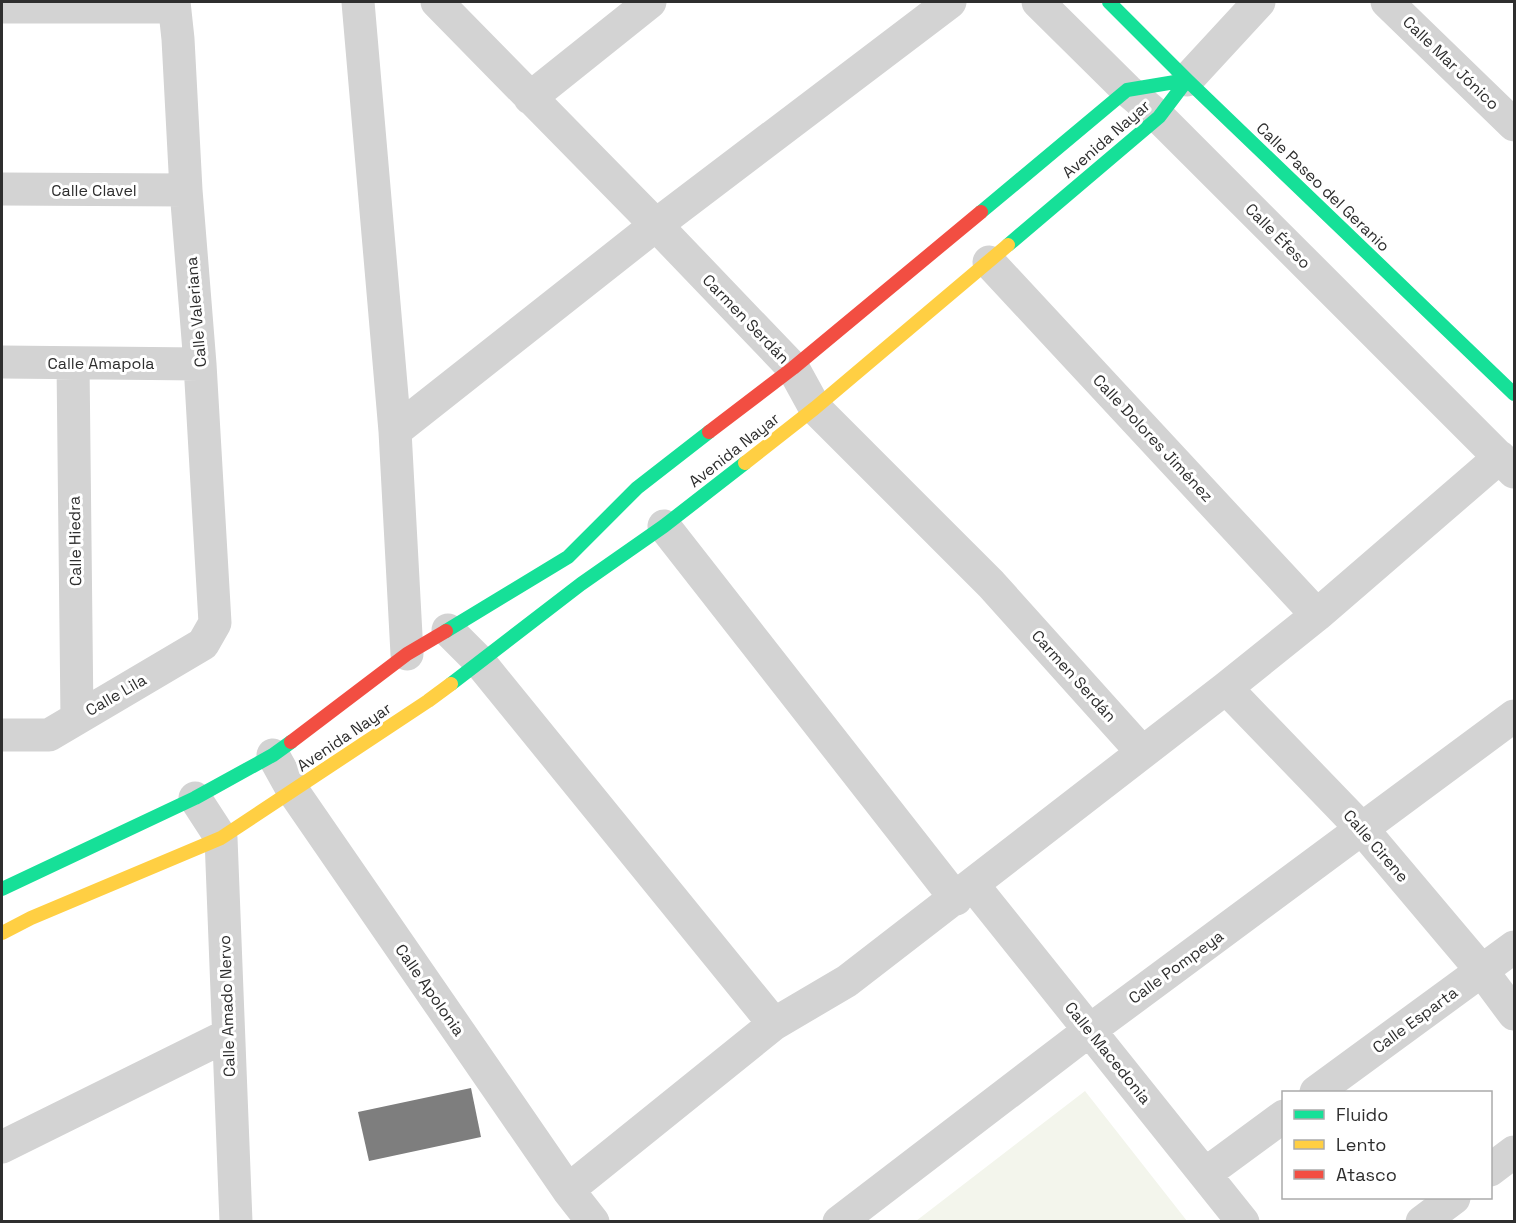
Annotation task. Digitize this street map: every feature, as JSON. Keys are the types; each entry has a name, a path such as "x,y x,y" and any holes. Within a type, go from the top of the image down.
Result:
{"street":[{"name":"Carmen Serdán","path":"437,2 793,368 815,408 991,584 1142,752"},
{"path":"530,98 650,2"},
{"path":"395,431 656,225 950,2"},
{"name":"Calle Éfeso","path":"1038,2 1127,90 1159,117 1507,465"},
{"name":"Calle Paseo del Geranio","path":"1110,2 1187,80 1515,394"},
{"path":"1187,80 1259,2"},
{"name":"Calle Mar Jónico","path":"1387,2 1515,124"},
{"path":"2,7 174,4"},
{"name":"Calle Valeriana","path":"174,4 200,364 215,622"},
{"path":"366,7 395,431 407,654"},
{"name":"Avenida Nayar","path":"2,889 195,798 273,755 407,654 568,557 637,488 793,368 1127,90 1187,80"},
{"name":"Avenida Nayar","path":"2,933 31,918 221,838 428,700 581,584 664,526 815,408 1159,117 1187,80"},
{"name":"Calle Clavel","path":"2,189 186,190"},
{"name":"Calle Dolores Jiménez","path":"989,262 1317,615"},
{"name":"Calle Amapola","path":"2,362 200,364"},
{"name":"Calle Hiedra","path":"73,363 77,718"},
{"path":"568,1190 774,1024 847,981 965,892 1507,465"},
{"name":"Calle Macedonia","path":"664,526 965,892 1090,1030 1243,1221"},
{"name":"Calle Lila","path":"2,735 49,735 203,644 215,622"},
{"path":"448,630 478,660 774,1024"},
{"name":"Calle Cirene","path":"1226,688 1363,830 1482,971 1515,1014"},
{"name":"Calle Pompeya","path":"839,1221 1090,1030 1515,716"},
{"name":"Calle Apolonia","path":"273,755 293,791 568,1190 593,1221"},
{"path":"195,798 221,838"},
{"name":"Calle Amado Nervo","path":"221,838 236,1221"},
{"name":"Calle Esparta","path":"1317,1091 1515,947"},
{"path":"2,1147 228,1035"},
{"path":"1204,1174 1282,1117"},
{"path":"1492,1169 1515,1152"},
{"path":"1422,1221 1451,1199"}],"shaded area":[{"path":"1085,1091 1187,1221 916,1221"}],"building":[{"path":"471,1088 481,1137 369,1161 358,1112"}],"traffic: fast":[{"path":"1109,2 1514,394"},
{"path":"981,212 1127,90 1187,80"},
{"path":"1008,245 1159,117 1187,80"},
{"path":"446,631 568,557 637,488 709,432"},
{"path":"451,684 581,584 664,526 745,463"},
{"path":"2,889 195,798 273,755 291,742"}],"traffic: slow":[{"path":"745,463 815,408 1008,245"},
{"path":"2,933 31,918 221,838 451,684"}],"traffic: jam":[{"path":"709,432 793,368 981,212"},
{"path":"291,742 407,654 446,631"}]}
